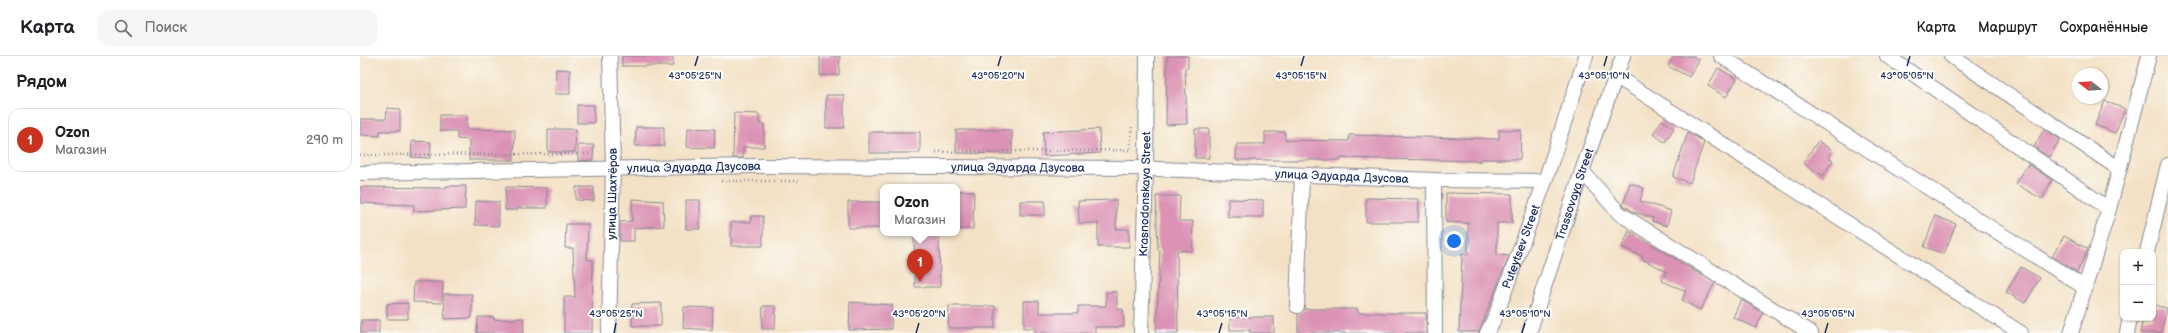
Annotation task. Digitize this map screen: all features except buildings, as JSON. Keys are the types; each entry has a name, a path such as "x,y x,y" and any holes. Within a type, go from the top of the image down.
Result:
{"street":[{"name":"улица Шахтёров","path":"609,333 613,167 610,56"},
{"name":"Krasnodonskaya Street","path":"1141,333 1146,169 1147,56"},
{"path":"1545,181 1586,56"},
{"name":"Trassovaya Street","path":"1529,333 1582,171 1617,77 1623,56"},
{"path":"1721,56 2084,287"},
{"path":"1887,56 2109,209"},
{"path":"1951,56 2118,168"},
{"path":"2071,333 2109,209 2118,168 2149,56"},
{"path":"1617,77 2021,333"},
{"path":"2148,249 2168,165"},
{"name":"улица Эдуарда Дзусова","path":"360,173 613,167 764,166 1146,169 1434,180 1545,181"},
{"path":"1582,171 1620,213 1811,333"},
{"path":"1297,306 1302,175"},
{"path":"1434,180 1435,333"},
{"name":"Puteytsev Street","path":"1487,333 1496,314 1545,181"},
{"path":"2127,333 2129,321"}],"path":[{"path":"1130,150 1132,127"},
{"path":"360,155 597,154"}],"place":[{"name":"Ozon","path":"920,282"}]}
